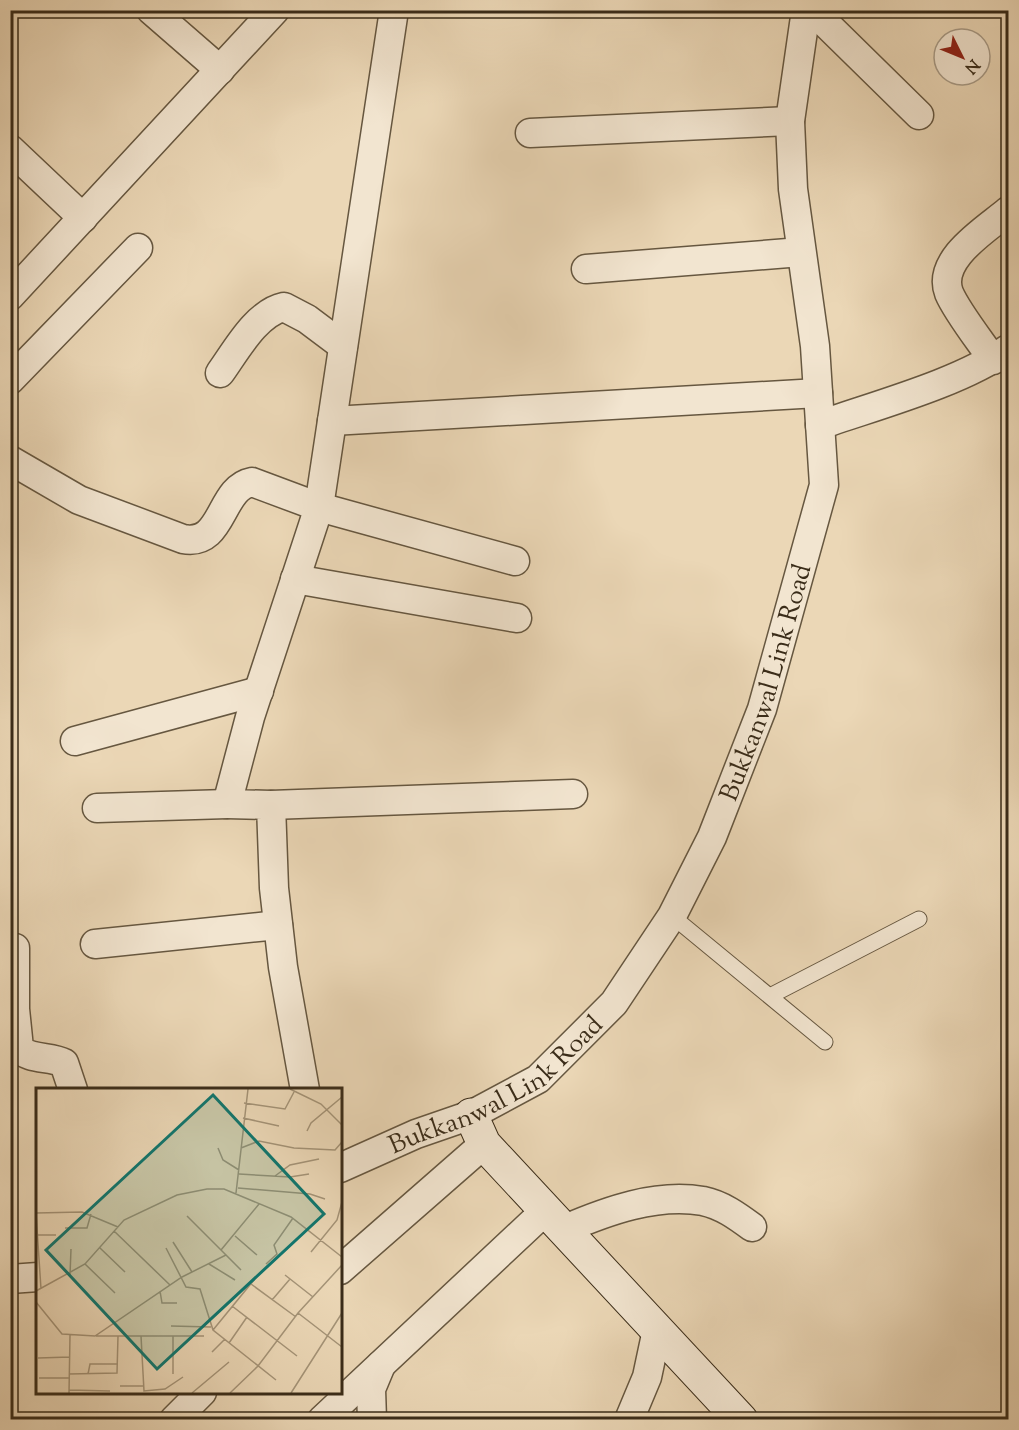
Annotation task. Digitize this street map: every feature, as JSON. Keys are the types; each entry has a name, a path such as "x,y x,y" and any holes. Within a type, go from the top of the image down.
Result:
{"street":[{"path":"151,10 220,70"},
{"path":"10,296 275,10"},
{"path":"227,804 259,691 319,507 394,10"},
{"name":"Bukkanwal Link Road","path":"342,1167 416,1134 471,1115 538,1079 614,1003 672,916 712,837 762,709 824,485 815,346 801,252 790,121 806,10"},
{"path":"812,10 920,115"},
{"path":"530,133 790,121"},
{"path":"10,148 83,218"},
{"path":"820,425 952,378 1001,354 950,294 947,279 957,257 1008,211"},
{"path":"10,380 138,248"},
{"path":"586,269 801,252"},
{"path":"220,373 259,322 274,309 284,307 307,319 343,346"},
{"path":"332,421 818,393"},
{"path":"10,460 79,500 192,541 200,539 209,532 237,488 244,483 260,482 319,507 515,561"},
{"path":"295,579 517,618"},
{"path":"75,741 259,691"},
{"path":"97,808 271,805 573,794"},
{"path":"271,805 278,925 283,967 305,1088"},
{"path":"95,944 278,925"},
{"path":"15,948 15,1009 19,1048 26,1054 57,1059 64,1064 74,1088"},
{"path":"471,1115 484,1144 741,1419"},
{"path":"342,1268 484,1144"},
{"path":"322,1419 382,1363 555,1220 646,1203 679,1200 704,1202 729,1210 752,1227"},
{"path":"10,1279 36,1277"},
{"path":"629,1419 647,1377 657,1330"},
{"path":"372,1419 371,1389 382,1363"},
{"path":"174,1419 200,1394"}],"lane":[{"path":"672,916 825,1042"},
{"path":"770,996 919,919"}]}
